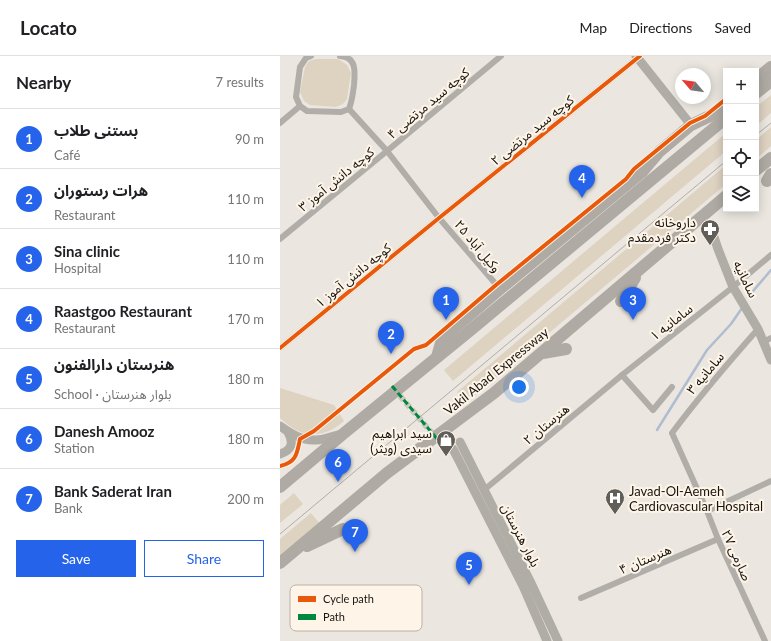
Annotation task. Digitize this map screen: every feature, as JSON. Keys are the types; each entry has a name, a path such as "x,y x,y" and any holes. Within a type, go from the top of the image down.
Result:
{"highway":[{"path":"759,77 771,67"},
{"path":"759,91 771,81"},
{"path":"437,357 444,337 643,171 659,152 691,125 712,115 723,106"},
{"path":"280,487 723,120"},
{"path":"759,168 771,158"},
{"name":"Vakil Abad Expressway","path":"280,563 387,473 494,393 723,199"},
{"path":"621,301 642,268"},
{"path":"541,354 566,349"},
{"path":"293,552 343,529"}],"main road":[{"path":"638,57 691,125"},
{"name":"سامانیه","path":"711,228 734,287 758,329 767,340 771,360"},
{"path":"280,426 300,438 316,440 343,434"},
{"path":"280,454 287,451 291,445 291,438 288,432"},
{"name":"بلوار هنرستان","path":"460,442 530,581 558,641"},
{"name":"بلوار هنرستان","path":"453,449 523,586 547,641"}],"street":[{"path":"307,57 300,67 296,98 300,106 307,111 341,112 348,110 352,101 356,70 352,61 345,56 340,56"},
{"path":"352,61 357,56"},
{"name":"کوچه سید مرتضی ۴","path":"387,151 501,56"},
{"name":"کوچه سید مرتضی ۲","path":"439,218 638,57"},
{"path":"280,123 300,106"},
{"name":"۲۵ وکیل آباد","path":"348,110 387,151 439,218 500,289"},
{"name":"کوچه دانش آموز ۳","path":"280,238 387,151"},
{"name":"کوچه دانش آموز ۱","path":"280,348 439,218"},
{"name":"سامانیه ۱","path":"622,375 734,287 771,255"},
{"name":"سامانیه ۳","path":"672,433 723,369 758,329"},
{"path":"622,375 652,410 672,387"},
{"name":"هنرستان ۲","path":"484,490 622,375"},
{"name":"صارمی ۲۷","path":"672,433 707,511 718,540 765,641"},
{"path":"707,511 771,481"},
{"name":"هنرستان ۴","path":"581,598 718,540"}],"shaded area":[{"path":"316,59 338,59 347,65 351,73 347,99 343,104 336,107 310,105 304,101 300,92 305,67 309,61"},
{"path":"771,95 771,113 759,123 759,105"},
{"path":"771,127 771,146 759,156 759,140 759,137"},
{"path":"723,136 723,154 453,381 444,370"},
{"path":"723,168 723,187 466,403 457,392"},
{"path":"280,388 334,405 344,421 333,429 323,433 310,434 298,431 280,418"},
{"path":"294,493 303,504 280,523 280,505"},
{"path":"311,513 320,524 280,558 280,539"}],"waterway":[{"path":"748,297 771,270"},
{"path":"657,430 707,350 731,324 742,308"}],"tunnel":[{"path":"394,389 444,447"}],"tram line":[{"path":"759,133 771,123"},
{"path":"280,534 723,164"}],"marked path":[{"path":"392,386 444,447"}],"cycle path":[{"path":"280,348 640,56"},
{"path":"280,466 290,462 293,459 297,453 300,439 314,431 414,349 426,345 496,285 626,179 634,169 690,123 705,116 723,101"}],"place":[{"name":"Raastgoo Restaurant","path":"582,198"},
{"name":"داروخانه دكتر فردمقدم","path":"710,246"},
{"name":"بستنی طلاب","path":"446,320"},
{"name":"Sina clinic","path":"633,320"},
{"name":"هرات رستوران","path":"391,354"},
{"name":"سید ابراهیم سیدی (ویثر)","path":"446,457"},
{"name":"Danesh Amooz","path":"338,482"},
{"name":"Javad-Ol-Aemeh Cardiovascular Hospital","path":"615,515"},
{"name":"Bank Saderat Iran","path":"355,552"},
{"name":"هنرستان دارالفنون","path":"469,585"}]}
